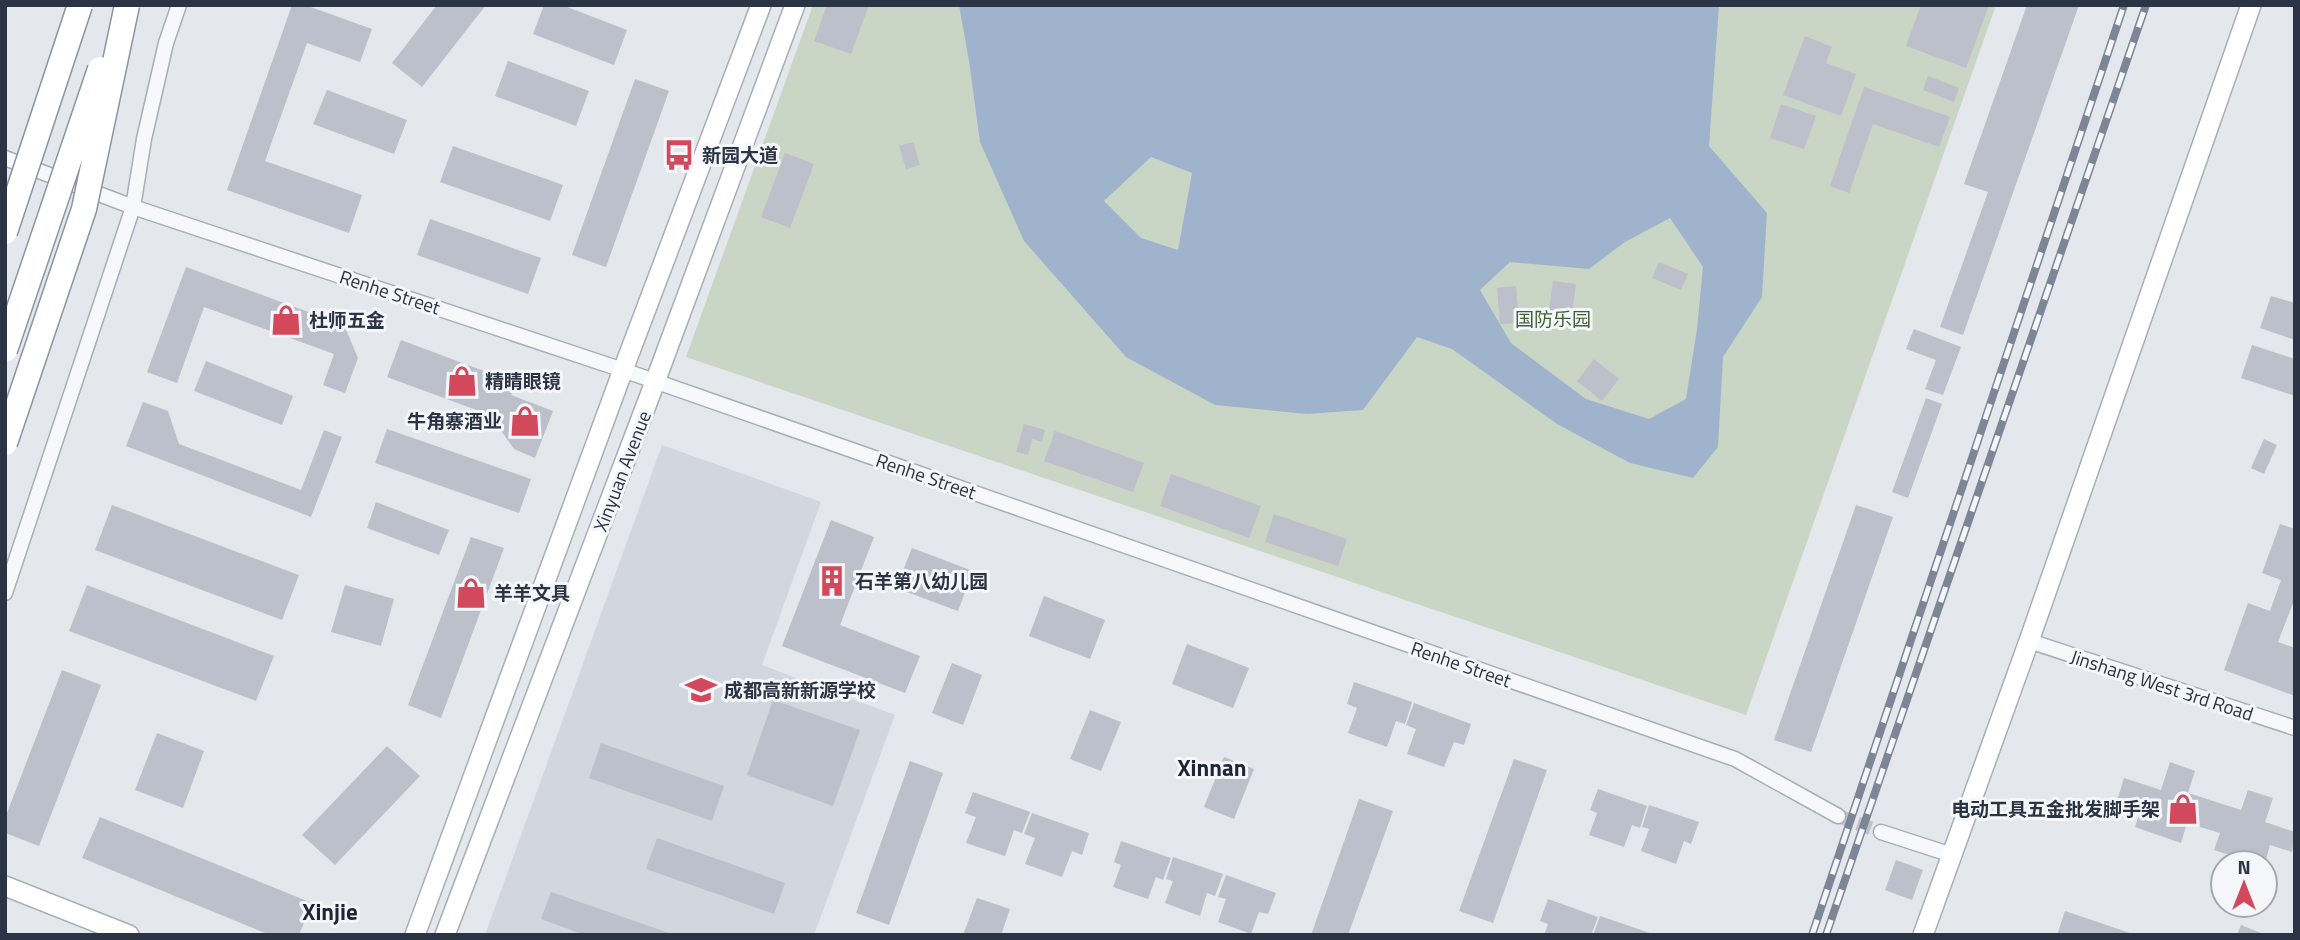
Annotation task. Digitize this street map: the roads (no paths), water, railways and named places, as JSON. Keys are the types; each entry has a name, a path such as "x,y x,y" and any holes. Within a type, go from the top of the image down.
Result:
{"highway":[{"path":"5,232 80,5"},
{"path":"5,350 70,155 125,5"},
{"path":"5,443 84,209 125,5"}],"street":[{"path":"5,593 133,207 144,139 166,43 179,5"},
{"name":"Xinyuan Avenue","path":"415,935 761,5"},
{"name":"Xinyuan Avenue","path":"445,935 795,5"},
{"path":"1923,935 2029,641 2251,5"},
{"name":"Renhe Street","path":"5,158 133,207 623,370 1735,760 1838,816"},
{"name":"Jinshang West 3rd Road","path":"2029,641 2295,728"},
{"path":"1881,832 1952,855"},
{"path":"5,886 129,935"}],"water":[{"path":"959,5 1719,5 1709,146 1767,213 1762,297 1723,357 1718,447 1693,478 1630,463 1557,424 1452,349 1417,337 1363,410 1307,414 1215,405 1126,357 1024,241 980,142","holes":["1151,157 1192,173 1178,250 1141,238 1104,201","1670,218 1703,267 1697,329 1686,399 1649,419 1586,399 1511,343 1480,290 1510,262 1589,269 1625,242"]}],"tunnel":[{"path":"1838,816 1881,832"}],"railway":[{"path":"1812,935 2124,5"},
{"path":"1826,935 2146,5"}],"place":[{"name":"新园大道","path":"679,155"},
{"name":"杜师五金","path":"286,320"},
{"name":"精睛眼镜","path":"462,381"},
{"name":"牛角寨酒业","path":"525,421"},
{"name":"石羊第八幼儿园","path":"832,581"},
{"name":"羊羊文具","path":"471,593"},
{"name":"成都高新新源学校","path":"701,690"},
{"name":"电动工具五金批发脚手架","path":"2183,809"}],"district":[{"name":"Xinnan","path":"1212,768"},
{"name":"Xinjie","path":"330,912"}],"park label":[{"name":"国防乐园","path":"1553,319"}]}
